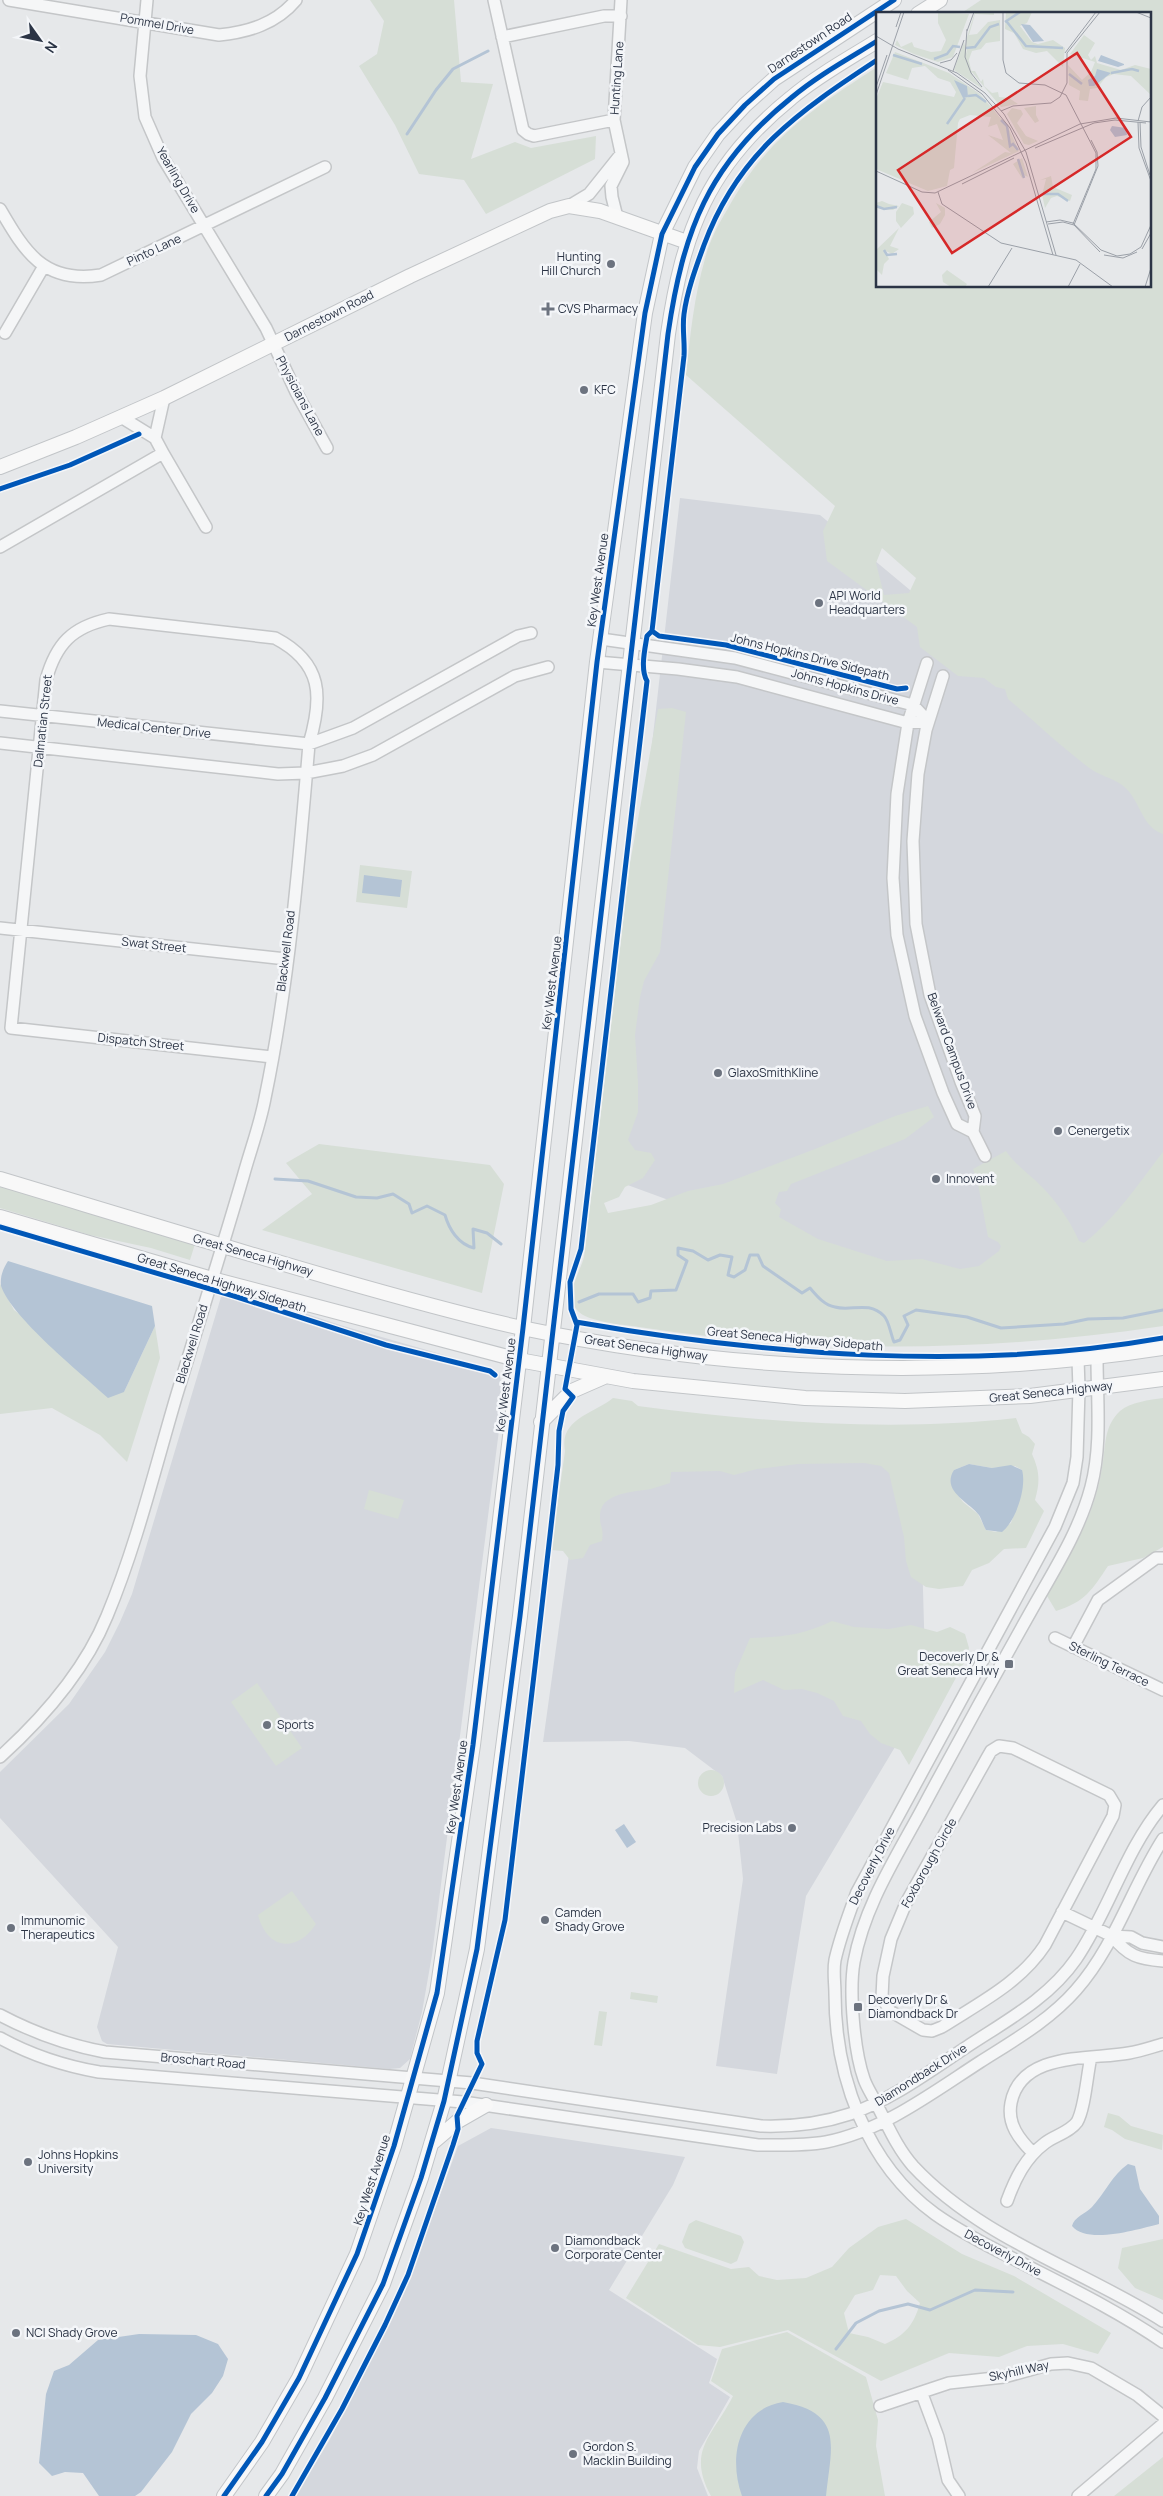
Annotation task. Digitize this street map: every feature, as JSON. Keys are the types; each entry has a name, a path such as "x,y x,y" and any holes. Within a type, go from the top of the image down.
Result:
{"main road":[{"name":"Darnestown Road","path":"662,234 695,167 718,134 745,105 774,79 894,0"},
{"path":"921,12 938,0"},
{"path":"266,2496 282,2474 325,2398 383,2284 431,2145 450,2081 477,1949 519,1626 541,1422 553,1334 668,334 678,274 698,213 716,181 738,149 764,121 792,96 876,42"},
{"name":"Darnestown Road","path":"0,467 164,398 410,276 550,211 568,206 600,210 687,242"},
{"name":"Key West Avenue","path":"224,2496 266,2434 298,2378 338,2299 370,2222 408,2099 437,1993 473,1745 523,1328 597,662 644,313 662,234"},
{"name":"Great Seneca Highway","path":"0,1178 223,1247 406,1299 553,1334 687,1355 859,1368 942,1368 1097,1358 1163,1348"},
{"name":"Great Seneca Highway","path":"0,1217 212,1279 519,1360 605,1377 708,1390 805,1398 906,1401 1030,1396 1163,1379"},
{"path":"541,1422 572,1392 605,1377"},
{"path":"431,2145 458,2121 486,2105"}],"street":[{"name":"Pommel Drive","path":"9,0 219,35 246,32 271,22 296,0"},
{"name":"Yearling Drive","path":"147,0 140,76 145,117 162,158 266,328 273,344"},
{"path":"494,0 523,130 528,134 545,134 614,120"},
{"name":"Hunting Lane","path":"617,217 611,186 623,162 614,120 621,0"},
{"path":"502,37 604,16 621,16"},
{"path":"568,206 589,194 621,154"},
{"name":"Pinto Lane","path":"0,209 30,255 44,266 70,276 85,277 100,274 205,226 325,167"},
{"path":"5,333 44,266"},
{"name":"Physicians Lane","path":"273,344 296,392 327,448"},
{"path":"155,438 164,398"},
{"path":"122,417 155,438 206,527"},
{"path":"0,547 163,453"},
{"name":"Dalmatian Street","path":"10,1028 46,680 57,649 78,630 91,623 109,619 275,638 294,648 315,676 316,722 309,744"},
{"path":"309,744 353,728 518,636 531,633"},
{"name":"Johns Hopkins Drive","path":"600,639 735,658 913,706 928,721"},
{"name":"Johns Hopkins Drive","path":"597,662 737,678 908,723 928,721"},
{"name":"Belward Campus Drive","path":"927,664 908,723 897,794 893,878 900,954 915,1016 956,1124 972,1132 985,1156"},
{"path":"0,743 278,774 306,773 342,766 373,755 515,676 548,667"},
{"name":"Belward Campus Drive","path":"943,676 928,721 918,774 913,841 917,932 930,995 975,1116 972,1132"},
{"name":"Medical Center Drive","path":"0,711 309,744"},
{"name":"Blackwell Road","path":"0,1756 27,1733 63,1690 92,1647 107,1617 131,1548 223,1247 265,1100 286,959 309,744"},
{"name":"Swat Street","path":"0,928 286,959"},
{"name":"Dispatch Street","path":"10,1028 272,1057"},
{"name":"Decoverly Drive","path":"1097,1358 1098,1423 1091,1488 1072,1538 966,1728 874,1899 862,1932 854,1964 854,2012 858,2052 864,2079 896,2144 912,2165 946,2197 1015,2242 1163,2321"},
{"name":"Decoverly Drive","path":"1078,1359 1080,1390 1077,1457 1073,1483 1055,1527 857,1892 844,1927 835,1962 835,2013 839,2055 858,2111 878,2154 896,2177 933,2213 968,2236 1098,2303 1163,2342"},
{"path":"1073,1647 1098,1600 1156,1558 1163,1558"},
{"name":"Sterling Terrace","path":"1055,1638 1163,1690"},
{"name":"Foxborough Circle","path":"999,1746 1013,1748 1109,1795 1115,1805 1111,1822 1062,1912 1045,1945 1023,1972 936,2030 928,2032 918,2028 890,2011 884,2003 882,1997 883,1976 894,1928 906,1902 991,1751 999,1746"},
{"name":"Diamondback Drive","path":"414,2078 599,2101 761,2126 792,2127 821,2122 858,2111 877,2103 910,2084 1040,1997 1060,1980 1076,1959 1134,1849 1163,1805"},
{"name":"Diamondback Drive","path":"408,2099 486,2105 758,2145 790,2146 827,2142 885,2121 1026,2032 1053,2012 1076,1990 1112,1936 1150,1860 1163,1839"},
{"path":"1062,1912 1112,1936 1131,1937 1142,1943 1163,1947"},
{"path":"1112,1936 1123,1951 1136,1957 1163,1961"},
{"name":"Broschart Road","path":"0,2015 41,2035 69,2044 105,2052 414,2078"},
{"name":"Broschart Road","path":"0,2038 57,2062 99,2072 408,2099"},
{"path":"1033,2153 1014,2130 1011,2118 1013,2093 1026,2076 1043,2066 1091,2057 1130,2053 1163,2044"},
{"path":"1007,2201 1021,2169 1033,2153 1046,2142 1069,2129 1078,2120 1091,2057"},
{"path":"1008,2256 1015,2242"},
{"name":"Skyhill Way","path":"880,2406 967,2380 1004,2377 1051,2364 1068,2363 1091,2368 1137,2395 1163,2416"},
{"path":"922,2394 938,2437 948,2480 959,2496"},
{"path":"1078,2496 1163,2424"}],"shaded area":[{"path":"370,0 454,0 461,82 493,84 471,159 515,142 531,148 596,136 595,159 486,214 464,180 419,174 395,125 359,66 377,54 384,21"},
{"path":"981,0 1163,0 1163,834 1150,825 1133,797 1122,785 1092,770 1067,751 1008,699 1005,689 996,687 984,678 958,676 920,647 917,627 827,561 823,531 835,506 686,375 695,302 701,273 711,240 717,228 742,185 774,145 811,112 876,68 876,288 1150,288 1150,12 963,12","holes":["882,548 916,578 909,593 884,595 876,563"]},
{"path":"680,498 820,515 1163,801 1163,1207 972,1311 603,1176"},
{"path":"672,708 686,712 660,952 644,981 640,997 635,1035 638,1112 628,1140 635,1150 651,1153 655,1160 643,1178 625,1187 619,1197 604,1203 608,1213 651,1205 688,1191 723,1184 895,1116 928,1106 934,1117 905,1139 791,1184 787,1191 779,1192 775,1203 781,1209 779,1217 818,1239 887,1261 922,1259 960,1269 979,1266 999,1251 1001,1246 998,1242 988,1237 978,1184 973,1169 1006,1151 1049,1194 1066,1216 1079,1241 1084,1243 1117,1211 1163,1152 1163,1326 1034,1341 969,1345 840,1346 775,1342 646,1328 599,1321 577,1310 573,1304 572,1291 584,1257 630,863 658,709"},
{"path":"360,865 412,871 407,908 356,902"},
{"path":"319,1144 490,1165 504,1184 482,1293 262,1230 312,1194 286,1163"},
{"path":"0,1184 195,1244 190,1260 151,1248 90,1235 0,1208"},
{"path":"0,1284 14,1310 124,1392 155,1326 160,1358 127,1462 100,1435 52,1408 0,1414"},
{"path":"234,1290 340,1325 489,1368 499,1374 504,1391 432,1955 422,2012 410,2059 400,2068 390,2069 107,2044 102,2041 97,2027 118,1947 0,1818 0,1772 69,1704 105,1652 120,1622 132,1594 221,1297 228,1291"},
{"path":"613,1398 632,1401 638,1406 732,1417 874,1425 969,1422 1016,1418 1022,1433 1035,1444 1032,1454 1037,1466 1038,1488 1035,1500 1044,1511 1026,1548 1004,1549 989,1563 972,1570 963,1586 939,1589 926,1587 911,1577 906,1561 904,1537 889,1473 881,1466 864,1463 798,1464 757,1469 734,1475 720,1471 671,1472 670,1483 619,1495 605,1502 601,1509 600,1517 603,1533 602,1541 590,1545 583,1558 570,1560 563,1551 551,1550 567,1431 579,1419","holes":["969,1464 992,1468 1015,1466 1022,1470 1020,1494 1011,1523 996,1532 986,1530 978,1514 963,1502 952,1487 954,1470"]},
{"path":"1163,1398 1163,1547 1143,1558 1108,1566 1087,1594 1074,1604 1056,1611 1047,1596 1081,1534 1094,1502 1099,1485 1106,1438 1111,1424 1120,1411 1129,1405"},
{"path":"585,1439 919,1449 926,1695 806,1896 777,2074 716,2066 743,1879 737,1823 722,1776 685,1748 629,1741 543,1742"},
{"path":"369,1490 404,1500 398,1519 364,1509"},
{"path":"832,1621 854,1627 889,1629 911,1625 937,1632 950,1627 965,1634 969,1648 965,1661 909,1765 900,1750 881,1743 870,1734 861,1721 843,1716 834,1701 817,1693 802,1689 784,1690 763,1680 734,1693 735,1673 750,1638 792,1634"},
{"name":"Sports","path":"257,1683 302,1748 276,1766 231,1702"},
{"path":"711,1770 720,1774 724,1783 720,1792 711,1796 702,1792 698,1783 702,1774"},
{"path":"292,1891 316,1924 300,1940 283,1944 275,1941 268,1935 258,1915"},
{"path":"631,1992 658,1996 657,2003 630,1999"},
{"path":"599,2011 607,2012 602,2046 594,2045"},
{"path":"1108,2113 1119,2116 1131,2126 1163,2135 1162,2150 1125,2139 1104,2127"},
{"path":"491,2128 685,2157 673,2185 609,2290 717,2359 709,2383 730,2397 699,2451 697,2468 708,2496 295,2496 329,2441 403,2295 458,2146"},
{"path":"906,2219 962,2254 1014,2276 1111,2333 1098,2354 1063,2344 1027,2346 999,2357 949,2353 881,2381 788,2330 720,2347 698,2345 626,2298 659,2244 731,2269 749,2267 759,2276 777,2280 806,2278 832,2267 849,2248 878,2227","holes":["880,2275 896,2276 907,2291 920,2303 912,2323 904,2333 885,2344 868,2337 849,2333 844,2313 855,2295 873,2290"]},
{"path":"696,2220 741,2236 744,2242 737,2261 731,2264 685,2248 682,2242 689,2224"},
{"path":"1163,2239 1163,2300 1135,2288 1118,2268 1122,2248"},
{"path":"787,2332 866,2377 878,2420 876,2446 885,2496 711,2496 701,2467 702,2455 705,2444 733,2396 711,2381 722,2349"},
{"path":"1163,2457 1163,2496 1114,2496"}],"water":[{"path":"364,875 402,880 400,897 362,893"},
{"path":"8,1261 152,1306 155,1326 124,1392 108,1398 48,1345 33,1329 8,1299 1,1286 2,1273"},
{"path":"969,1464 992,1468 1011,1465 1022,1470 1022,1494 1012,1520 1002,1532 986,1530 979,1515 953,1490 951,1477 954,1470"},
{"path":"624,1824 636,1842 627,1848 615,1830"},
{"path":"1128,2164 1135,2166 1140,2189 1159,2216 1159,2224 1114,2234 1101,2235 1079,2232 1072,2226 1073,2223 1097,2202 1117,2173"},
{"path":"139,2334 196,2335 218,2344 228,2359 223,2376 212,2393 191,2414 172,2452 141,2492 135,2496 99,2496 83,2473 65,2472 52,2476 39,2463 46,2394 54,2371 69,2365 98,2340"},
{"path":"783,2402 803,2407 817,2414 825,2424 830,2435 831,2448 826,2496 742,2496 736,2466 740,2437 756,2414 768,2406"}],"waterway":[{"path":"407,134 436,90 453,69 488,51"},
{"path":"275,1179 308,1181 356,1197 377,1198 393,1194 409,1204 412,1213 427,1206 445,1215 455,1235 468,1246 474,1248 473,1229 487,1233 501,1244"},
{"path":"579,1302 599,1294 633,1294 638,1302 650,1298 651,1291 676,1290 687,1261 678,1255 678,1248 693,1251 708,1260 720,1255 732,1257 728,1275 734,1277 745,1270 750,1255 758,1255 763,1266 802,1293 810,1288 821,1300 831,1306 841,1308 866,1307 878,1311 886,1318 894,1342 900,1340 908,1325 904,1316 916,1310 967,1317 1001,1328 1064,1324 1088,1319 1123,1318 1163,1310"},
{"path":"836,2349 856,2323 879,2311 908,2304 930,2310 975,2290 1013,2292"}],"cycle path":[{"path":"224,2496 262,2442 299,2378 357,2254 394,2146 437,1993 473,1745 523,1328 597,662 645,313 662,234 695,167 718,134 745,105 774,79 894,0"},
{"path":"266,2496 282,2474 325,2398 383,2284 421,2178 444,2101 477,1949 520,1616 668,334 682,263 704,203 720,175 739,149 762,123 811,82 876,42"},
{"path":"292,2496 342,2409 408,2275 458,2129 457,2116 482,2064 477,2053 477,2041 505,1920 558,1465 559,1431 563,1411 573,1397 565,1389 577,1325 571,1309 570,1282 581,1249 647,681 643,665 644,653 647,636 652,631 684,356 683,319 685,305 704,245 718,213 734,185 753,160 797,117 821,98 876,61"},
{"path":"0,489 70,465 139,434"},
{"name":"Johns Hopkins Drive Sidepath","path":"652,631 659,636 726,645 897,689 906,688"},
{"name":"Great Seneca Highway Sidepath","path":"0,1227 234,1296 386,1345 490,1371 495,1375"},
{"name":"Great Seneca Highway Sidepath","path":"576,1322 648,1334 721,1343 795,1351 869,1355 943,1357 1017,1354 1091,1348 1163,1338"}],"place":[{"name":"Hunting Hill Church","path":"611,264"},
{"name":"CVS Pharmacy","path":"548,309"},
{"name":"KFC","path":"584,390"},
{"name":"API World Headquarters","path":"819,603"},
{"name":"GlaxoSmithKline","path":"718,1073"},
{"name":"Cenergetix","path":"1058,1131"},
{"name":"Innovent","path":"936,1179"},
{"name":"Decoverly Dr & Great Seneca Hwy","path":"1009,1664"},
{"name":"Sports","path":"267,1725"},
{"name":"Precision Labs","path":"792,1828"},
{"name":"Camden Shady Grove","path":"545,1920"},
{"name":"Immunomic Therapeutics","path":"11,1928"},
{"name":"Decoverly Dr & Diamondback Dr","path":"858,2007"},
{"name":"Johns Hopkins University","path":"28,2162"},
{"name":"Diamondback Corporate Center","path":"555,2248"},
{"name":"NCI Shady Grove","path":"16,2333"},
{"name":"Gordon S. Macklin Building","path":"573,2454"}]}
